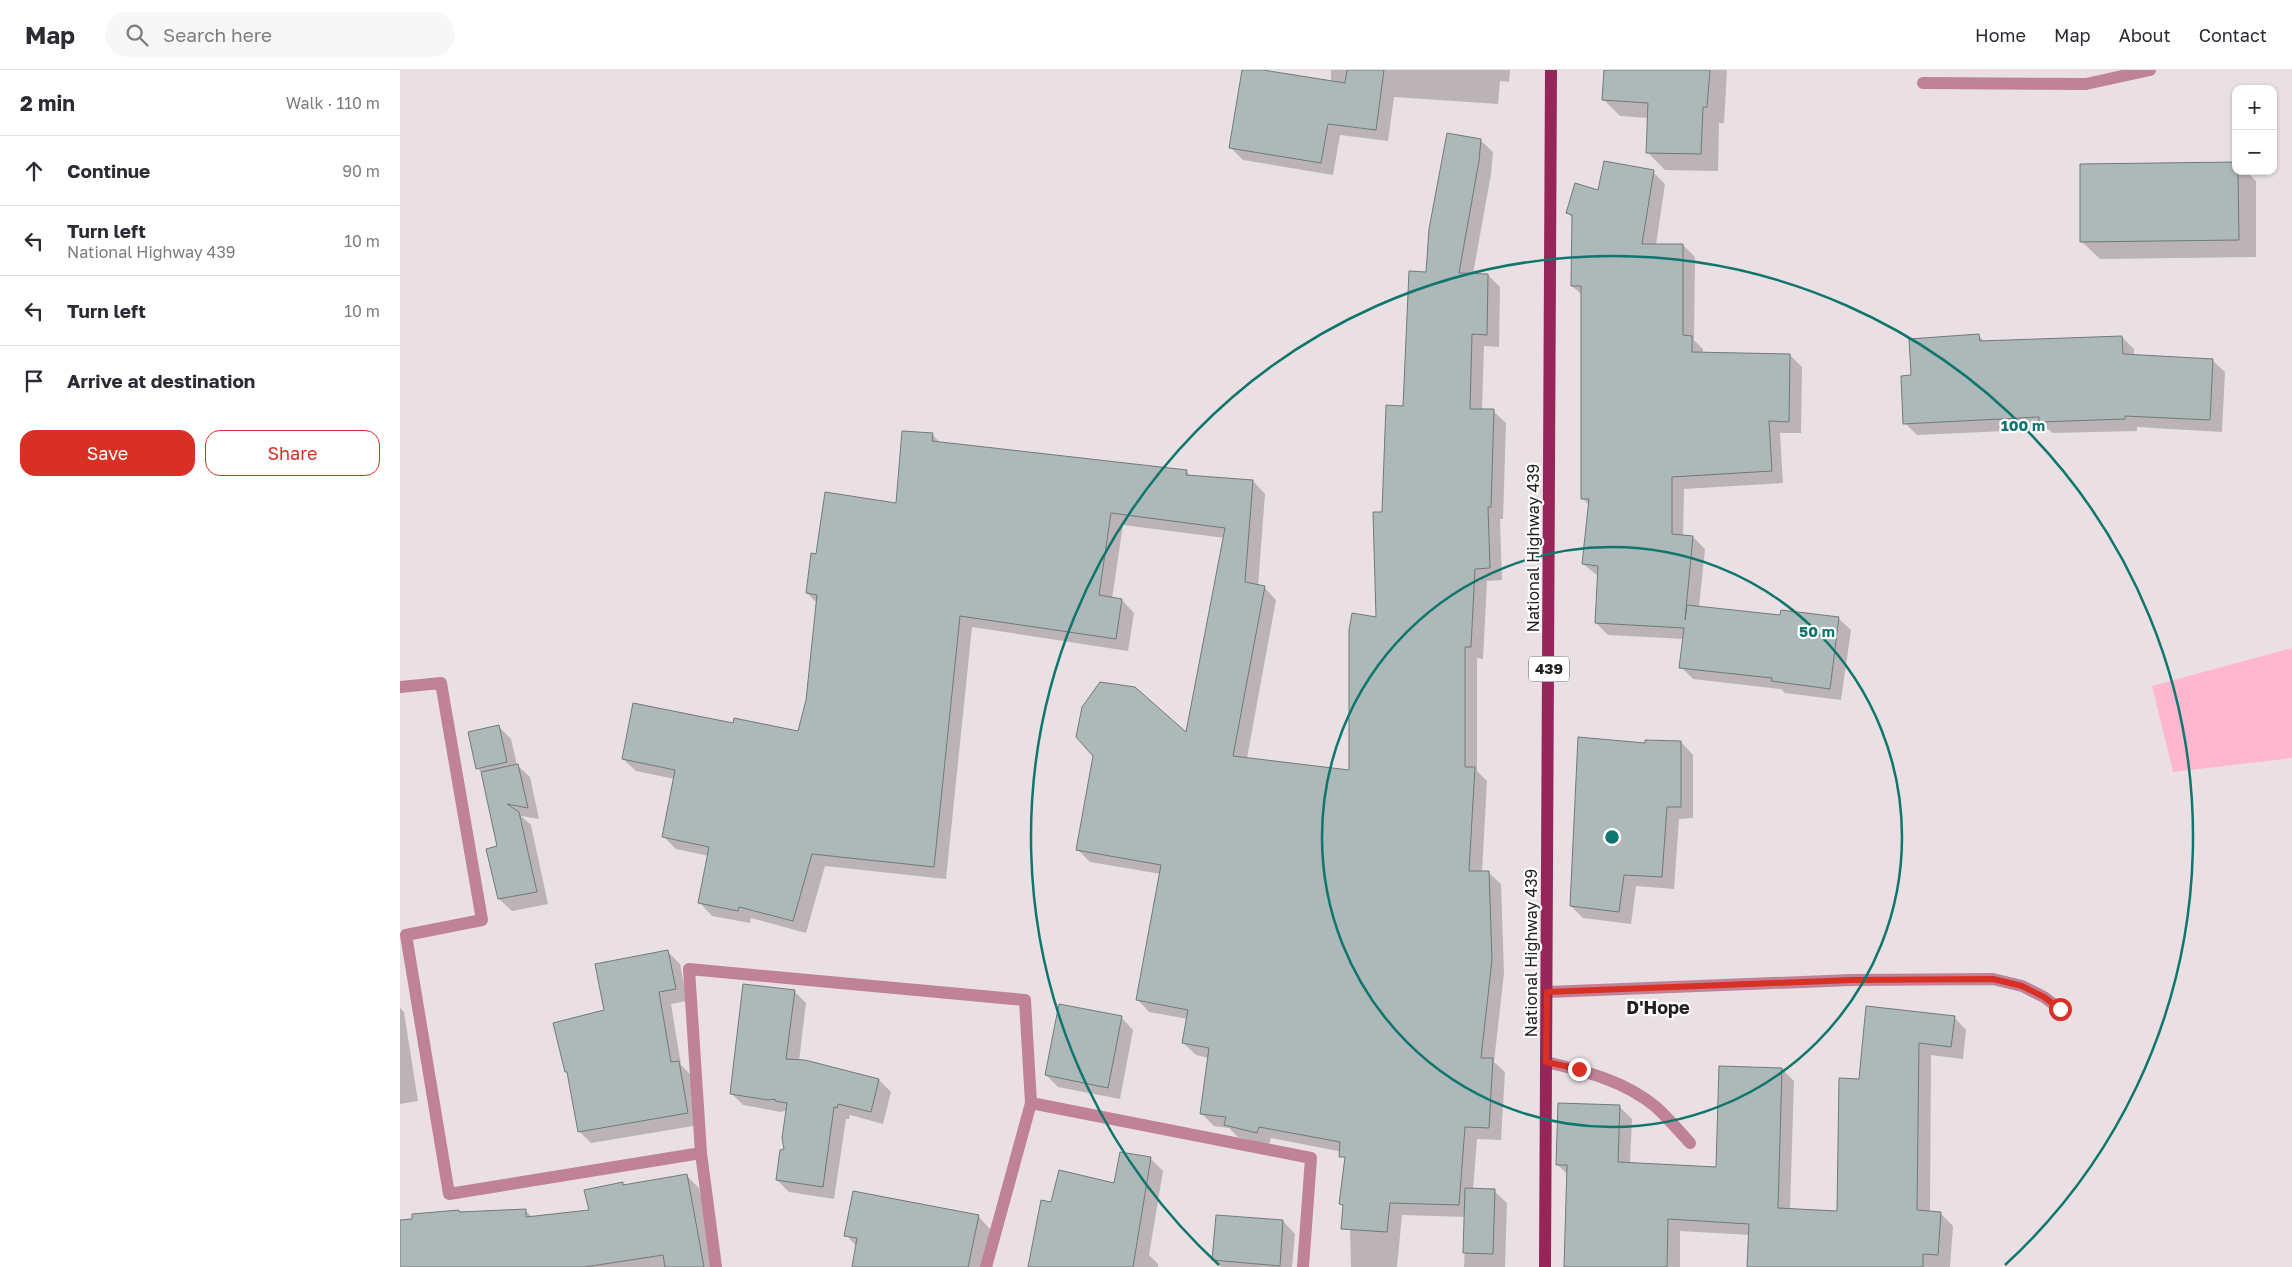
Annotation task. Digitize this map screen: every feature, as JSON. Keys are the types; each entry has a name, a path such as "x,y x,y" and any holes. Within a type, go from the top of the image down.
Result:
{"main road":[{"name":"National Highway 439","path":"1546,1267 1551,70"}],"street":[{"path":"1923,83 2086,84 2150,70"},
{"path":"400,687 440,684 482,920 403,935 449,1194 701,1152"},
{"path":"716,1267 701,1152 689,969 1025,1000 1031,1103 986,1267"},
{"path":"1547,992 1852,980 1993,979 2022,986 2044,997 2060,1009"},
{"path":"1546,1062 1579,1069 1627,1086 1656,1107 1690,1143"},
{"path":"1031,1103 1311,1158 1303,1267"}],"shaded area":[{"path":"2292,648 2292,758 2173,772 2152,686"}],"building":[{"path":"1242,70 1263,70 1345,83 1347,70 1384,70 1376,130 1328,124 1321,163 1229,148"},
{"path":"1604,70 1710,70 1707,107 1703,107 1701,154 1646,153 1648,103 1602,100"},
{"path":"1447,133 1481,139 1479,161 1459,273 1488,274 1487,335 1472,334 1470,409 1494,409 1491,507 1488,507 1490,568 1475,569 1471,647 1465,647 1465,767 1475,767 1469,871 1489,871 1492,960 1481,1058 1493,1058 1489,1128 1465,1127 1459,1205 1390,1203 1387,1232 1341,1229 1343,1205 1339,1204 1345,1157 1339,1157 1340,1142 1259,1127 1257,1133 1224,1125 1226,1117 1200,1114 1209,1048 1182,1043 1188,1010 1136,1000 1161,865 1076,850 1093,756 1076,737 1082,707 1100,682 1135,687 1186,732 1225,528 1111,513 1099,595 1122,599 1116,639 960,616 934,867 812,854 793,921 739,907 738,911 698,903 709,847 662,837 675,770 622,759 633,703 733,723 734,718 798,731 806,700 817,595 806,593 811,553 816,554 825,492 896,503 902,431 933,433 932,441 1187,470 1186,475 1253,480 1245,582 1265,586 1233,756 1349,770 1349,630 1352,613 1376,617 1373,512 1382,512 1386,405 1403,406 1409,271 1426,272 1429,229"},
{"path":"1604,161 1654,170 1642,244 1683,244 1683,335 1692,336 1692,352 1790,354 1789,422 1769,421 1772,471 1672,477 1672,534 1693,536 1685,620 1687,605 1780,615 1781,610 1839,617 1830,689 1771,681 1772,678 1679,668 1684,628 1595,623 1598,566 1582,564 1589,499 1581,499 1581,286 1571,286 1572,215 1566,213 1575,183 1598,190"},
{"path":"2232,162 2232,175 2238,175 2239,240 2080,242 2080,164"},
{"path":"1979,334 1980,341 2122,336 2123,354 2213,359 2210,420 2125,416 2125,419 2039,422 2039,417 1903,424 1901,376 1911,375 1909,339"},
{"path":"499,725 507,762 476,769 468,732"},
{"path":"1578,737 1645,743 1645,740 1681,741 1681,807 1667,807 1662,877 1624,875 1619,912 1570,906"},
{"path":"518,764 528,808 507,804 519,812 537,892 498,899 486,849 497,846 481,772"},
{"path":"668,950 676,989 659,992 671,1062 679,1061 688,1113 578,1132 567,1072 565,1072 553,1023 604,1010 595,964"},
{"path":"743,984 795,990 786,1059 805,1060 879,1079 871,1112 838,1104 837,1108 834,1107 823,1187 776,1180 780,1150 784,1149 782,1138 787,1103 775,1101 775,1099 768,1100 730,1094"},
{"path":"1059,1004 1122,1016 1108,1088 1045,1075"},
{"path":"1866,1006 1955,1016 1951,1047 1919,1043 1917,1210 1941,1212 1938,1255 1923,1254 1923,1267 1747,1267 1749,1224 1668,1219 1667,1267 1564,1267 1567,1165 1556,1165 1558,1103 1620,1105 1618,1162 1716,1167 1719,1066 1782,1068 1778,1208 1837,1211 1839,1078 1859,1079"},
{"path":"1120,1152 1151,1157 1133,1267 1028,1267 1041,1200 1051,1202 1059,1170 1114,1183"},
{"path":"687,1174 704,1267 665,1267 663,1255 585,1267 400,1267 400,1220 412,1219 412,1214 459,1210 459,1212 526,1209 526,1217 589,1210 584,1190 623,1182 623,1185"},
{"path":"1465,1188 1495,1189 1493,1254 1463,1253"},
{"path":"853,1191 979,1215 968,1267 852,1267 857,1238 844,1236"},
{"path":"1216,1215 1283,1220 1280,1266 1212,1260"}],"district":[{"name":"D'Hope","path":"1658,1008"}],"route":[{"path":"1579,1069 1546,1062 1547,992 1852,980 1993,979 2022,986 2044,997 2060,1009"}]}
